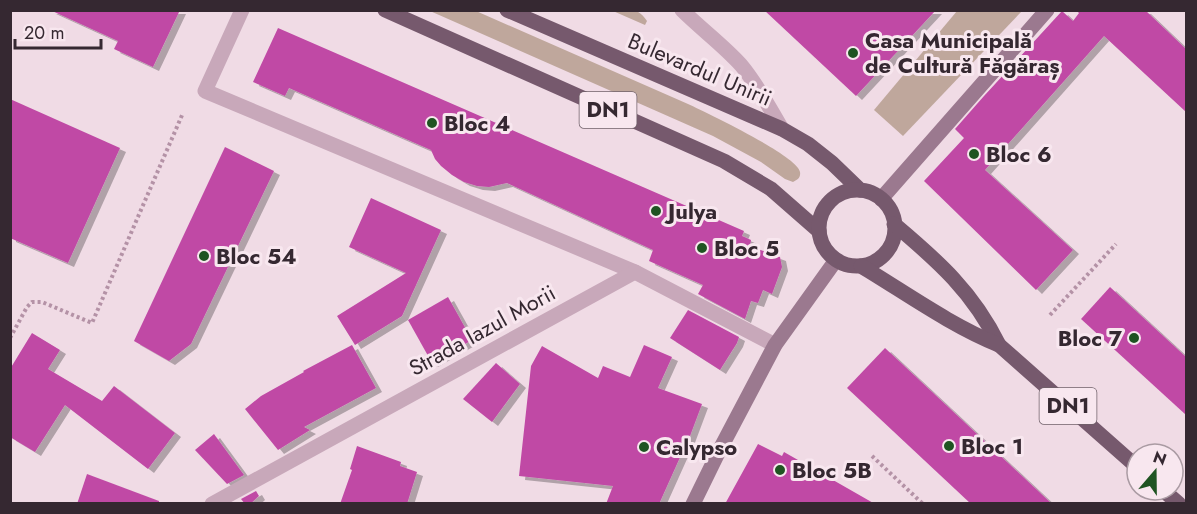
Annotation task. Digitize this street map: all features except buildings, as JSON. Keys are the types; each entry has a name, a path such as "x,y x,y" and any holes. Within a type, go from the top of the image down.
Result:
{"main road":[{"name":"DN1","path":"385,10 724,161 771,189 819,231 821,243 836,260 849,265 861,266 952,322 999,345 1125,456"},
{"name":"Bulevardul Unirii","path":"507,10 782,129 808,144 861,190"},
{"name":"DN1","path":"861,190 881,199 892,214 894,224 950,275 974,302 999,345"},
{"path":"819,231 820,218 832,199 840,194 861,190"},
{"path":"861,266 883,256 891,246 894,224"}],"street":[{"path":"242,10 205,91 635,272 775,345"},
{"path":"682,10 740,64 759,90 782,129"},
{"path":"881,199 1047,10"},
{"path":"693,504 775,345 836,260"},
{"name":"Strada Iazul Morii","path":"212,504 635,272"}],"path":[{"path":"10,338 32,302 42,302 92,323 183,113"},
{"path":"1050,315 1116,244"},
{"path":"872,456 923,504"}],"shaded area":[{"path":"1021,10 1021,12 903,136 874,110 957,11"},
{"path":"430,11 476,11 688,104 750,135 784,156 800,172 799,177 793,182 785,179 761,162 713,136"},
{"path":"613,11 637,11 647,21 645,25"}],"place":[{"name":"Casa Municipală de Cultură Făgăraș","path":"853,53"},
{"name":"Bloc 4","path":"432,123"},
{"name":"Bloc 6","path":"974,154"},
{"name":"Julya","path":"656,211"},
{"name":"Bloc 5","path":"702,248"},
{"name":"Bloc 54","path":"204,256"},
{"name":"Bloc 7","path":"1134,338"},
{"name":"Bloc 1","path":"949,446"},
{"name":"Calypso","path":"644,447"},
{"name":"Bloc 5B","path":"780,470"}]}
